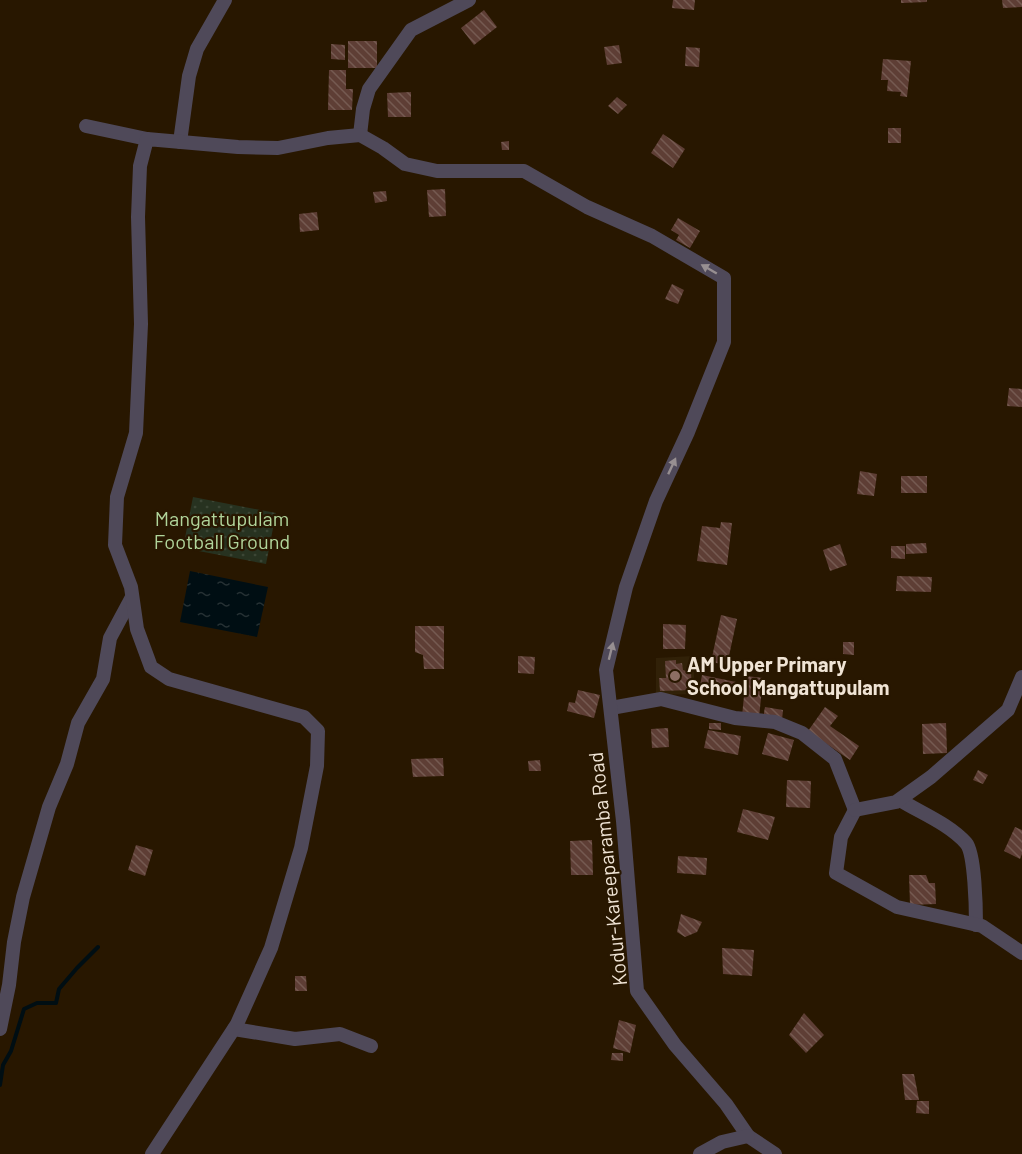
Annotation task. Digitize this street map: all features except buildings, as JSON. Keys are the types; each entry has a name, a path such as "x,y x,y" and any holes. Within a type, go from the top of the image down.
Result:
{"street":[{"path":"180,142 189,76 197,49 225,0"},
{"path":"86,126 147,139 278,148 328,138 360,135 363,109 369,89 411,30 469,0"},
{"name":"Kodur-Kareeparamba Road","path":"360,135 405,164 437,171 524,171 587,207 652,236 724,278 724,342 657,501 626,587 606,670 637,991 675,1045 726,1104 748,1136 775,1154"},
{"path":"147,139 140,166 138,217 141,324 136,433 117,497 115,544 130,587 137,629 151,667 170,679 304,717 318,731 316,766 301,848 271,948 234,1029 152,1154"},
{"path":"0,1029 23,897 48,807 67,764 78,723 103,679 110,638 132,597"},
{"path":"855,810 896,802 931,777 1008,711 1022,677"},
{"path":"611,708 662,699 735,718 775,722 802,733 835,759 855,810 841,837 836,873 897,907 982,926 1022,953"},
{"path":"900,800 949,829 968,844 975,889 976,925"},
{"path":"234,1029 295,1039 340,1034 371,1046"},
{"path":"700,1154 722,1142 748,1136"}],"shaded area":[{"name":"AM Upper Primary School Mangattupulam","path":"693,656 695,694 656,695 656,658"}],"green space":[{"name":"Mangattupulam Football Ground","path":"193,497 276,513 266,564 183,548"}],"water":[{"path":"190,571 268,587 257,637 180,622"}],"waterway":[{"path":"0,1085 3,1065 11,1051 24,1009 37,1003 56,1003 59,989 98,947"}],"place":[{"name":"AM Upper Primary School Mangattupulam","path":"675,676"}]}
